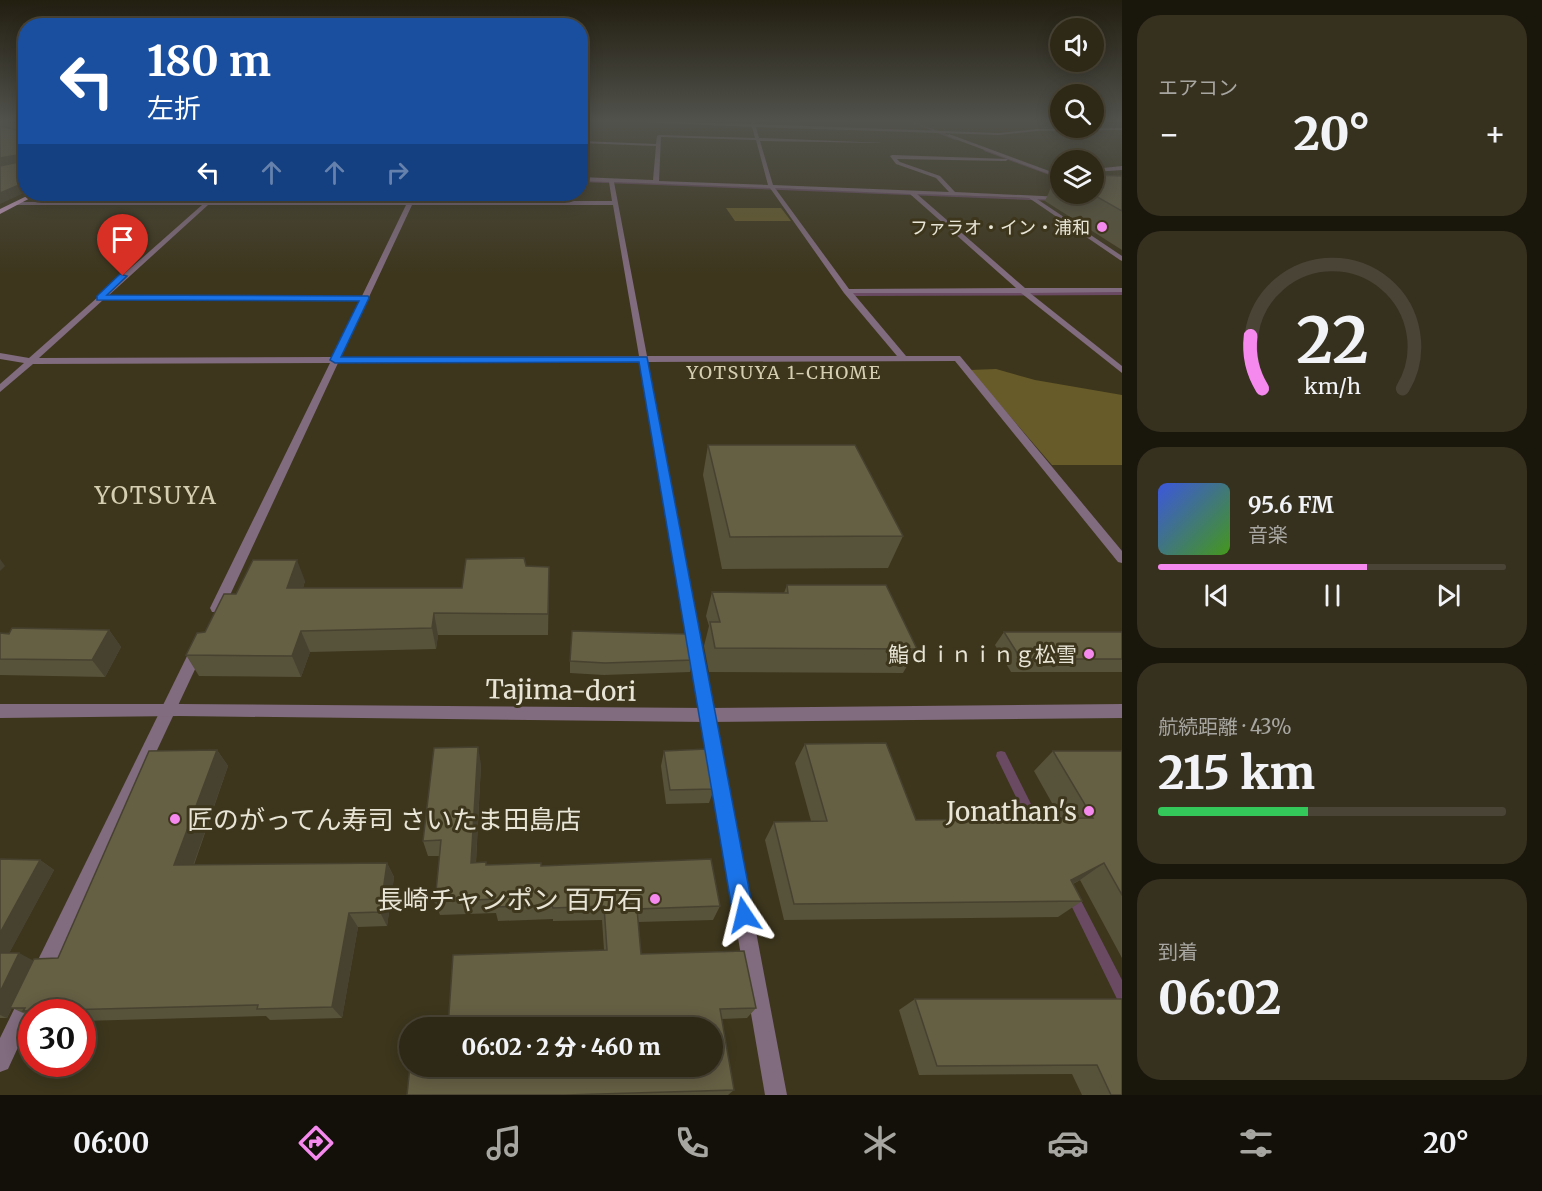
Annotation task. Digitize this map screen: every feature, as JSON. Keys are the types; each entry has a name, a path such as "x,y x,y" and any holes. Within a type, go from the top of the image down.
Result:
{"main road":[{"path":"0,212 21,201"}],"street":[{"path":"656,182 657,171"},
{"path":"767,171 771,186 847,291 903,358"},
{"path":"921,171 938,177 953,194"},
{"path":"588,179 1050,198"},
{"path":"611,180 776,1095"},
{"path":"910,192 1024,291 1122,370"},
{"path":"1030,197 1122,259"},
{"path":"0,389 208,201"},
{"path":"17,203 615,203"},
{"path":"0,1061 410,203"},
{"path":"847,291 1122,290"},
{"path":"100,298 365,298"},
{"path":"0,356 31,362 957,358 1122,559"},
{"name":"Tajima-dori","path":"0,711 169,710 708,715 1122,711"}],"shaded area":[{"path":"726,208 781,208 791,221 735,221"},
{"path":"996,369 1035,380 1122,395 1122,465 1052,465 970,370"}],"building":[{"path":"0,171 18,171 18,185 0,193"},
{"path":"1104,175 1122,176 1122,211 1104,201"},
{"path":"708,445 855,445 903,536 730,537"},
{"path":"524,558 526,566 549,567 548,614 434,613 432,628 301,631 292,656 186,655 197,633 205,632 224,594 236,594 253,560 297,560 287,588 462,588 466,559"},
{"path":"787,585 886,585 917,649 715,648 710,622 720,622 712,592 788,593"},
{"path":"12,628 109,630 92,660 0,659 0,633 9,634"},
{"path":"572,631 688,634 693,660 605,663 570,661"},
{"path":"1004,632 1122,632 1122,659 1021,659"},
{"path":"886,743 916,820 1093,818 1053,751 1122,751 1122,895 1104,863 1071,880 1082,901 794,904 774,822 827,821 805,744"},
{"path":"478,747 471,863 486,862 486,865 541,863 541,866 711,859 720,906 637,909 641,954 744,951 756,1008 720,1009 721,1017 449,1017 453,955 607,950 604,906 495,907 495,899 435,902 441,840 423,841 434,748"},
{"path":"706,749 714,789 670,790 664,751"},
{"path":"217,750 174,865 387,863 380,912 349,913 332,1007 257,1009 258,1005 96,1009 96,999 18,999 18,1008 10,1008 34,959 58,958 149,751"},
{"path":"0,859 40,860 0,933"},
{"path":"0,953 19,953 0,992"},
{"path":"915,999 1122,999 1122,1095 1111,1095 1097,1065 937,1066"},
{"path":"723,1026 734,1090 566,1095 407,1095 409,1077 723,1077"}],"waterway":[{"path":"1042,171 1050,174"},
{"path":"588,181 1050,200"},
{"path":"854,294 1122,293"},
{"path":"1001,756 1037,828"},
{"path":"1072,895 1122,994"}],"place":[{"name":"ファラオ・イン・浦和","path":"1102,227"},
{"name":"鮨ｄｉｎｉｎｇ松雪","path":"1089,654"},
{"name":"Jonathan's","path":"1089,811"},
{"name":"匠のがってん寿司 さいたま田島店","path":"175,819"},
{"name":"長崎チャンポン 百万石","path":"655,899"}],"district":[{"name":"YOTSUYA 1-CHOME","path":"784,372"},
{"name":"YOTSUYA","path":"156,495"}],"route":[{"path":"123,276 100,298 365,298 335,360 643,359 744,915"}]}
